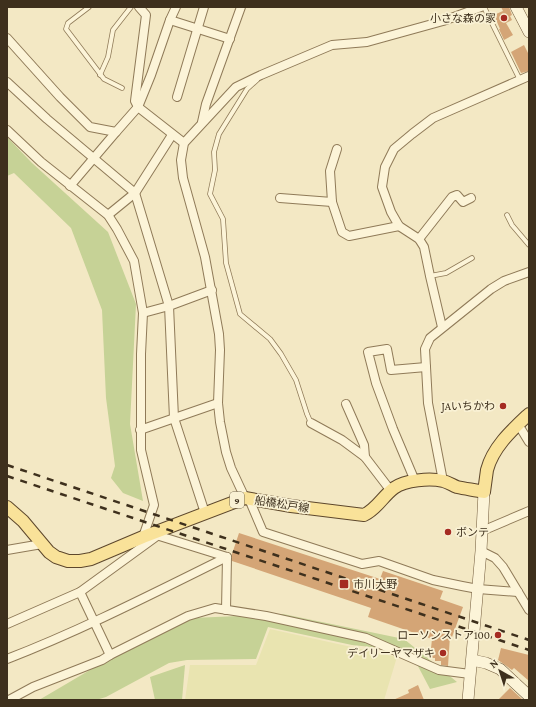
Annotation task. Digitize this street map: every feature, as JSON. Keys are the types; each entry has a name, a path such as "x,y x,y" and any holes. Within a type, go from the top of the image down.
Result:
{"main road":[{"path":"484,492 487,470 497,447 529,414"},
{"name":"船橋松戸線","path":"7,507 23,521 49,552 56,557 68,561 80,561 90,559 151,536 205,513 247,498 291,506 364,515 380,504 391,491 402,484 415,481 443,481 457,487 484,492"}],"street":[{"path":"139,7 146,15 135,101 138,107 184,143"},
{"path":"70,186 138,107 176,7"},
{"path":"177,97 204,7"},
{"path":"202,122 206,104 241,7"},
{"path":"481,7 443,21 367,42 332,45 236,87 184,143 181,160 183,178 206,257 212,290 220,350 218,403 226,452 231,468 263,532 362,564 379,561 433,580 478,590 518,592"},
{"path":"516,7 529,32"},
{"path":"170,20 230,39"},
{"path":"8,42 90,127 116,132"},
{"path":"442,327 424,247 419,239 400,226 391,212 382,187 385,167 394,150 433,118 529,76"},
{"path":"7,82 47,119 135,193 169,306 174,418 205,513"},
{"path":"7,130 40,162 108,215 134,261 143,314 141,354 141,450 154,504 151,536 80,592 7,624"},
{"path":"108,215 135,193 172,135"},
{"path":"336,149 330,171 332,202 342,232 349,236 400,226"},
{"path":"419,239 452,197 457,195 463,202 471,198"},
{"path":"280,198 332,202"},
{"path":"443,481 428,403 425,349 430,338 442,327 491,289 504,281 529,272"},
{"path":"143,314 212,290"},
{"path":"415,481 381,396 368,352 387,349 391,370 426,367"},
{"path":"140,430 218,403"},
{"path":"346,404 364,445 365,456"},
{"path":"312,423 342,440 365,456 391,491"},
{"path":"518,424 529,442"},
{"path":"468,700 481,551 484,492"},
{"path":"482,531 529,511"},
{"path":"151,536 227,557"},
{"path":"7,550 42,544"},
{"path":"481,551 495,558 503,567 529,610"},
{"path":"226,610 227,557"},
{"path":"7,660 94,623 227,557"},
{"path":"80,592 110,655"},
{"path":"9,700 33,686 102,660 188,616 215,608 266,616 366,638 439,670 470,674"},
{"path":"472,660 486,663 500,670 529,696"}],"lane":[{"path":"89,7 68,22 66,29 100,75 104,79 122,88"},
{"path":"100,75 108,57 114,30 130,7"},
{"path":"484,7 520,80"},
{"path":"261,75 247,89 219,134 214,152 215,170 210,194 223,219 226,263 240,314 270,339 281,354 296,380 307,414 312,423"},
{"path":"507,215 529,246"},
{"path":"430,276 446,273 472,258"}],"shaded area":[{"path":"270,629 397,657 384,700 185,700 190,665 256,665"}],"green space":[{"path":"7,137 32,163 108,232 136,304 130,424 143,501 123,493 111,478 115,466 106,398 102,310 71,228 14,173 7,176"},
{"path":"283,614 404,639 457,682 430,689 410,651 352,645 268,627 256,659 187,660 169,663 106,697 96,700 39,700 112,657 192,618"},
{"path":"185,665 182,700 155,700 150,677"}],"building":[{"path":"501,7 509,7 512,15 510,16 512,20 506,23 513,35 504,40 495,17 497,16 496,14 503,11"},
{"path":"524,45 529,55 529,71 521,73 511,52"},
{"name":"市川大野","path":"239,533 380,579 383,571 443,591 440,599 463,607 452,637 450,636 448,666 441,665 441,661 435,661 435,658 430,658 432,639 368,617 371,608 232,561 232,554"},
{"path":"501,648 529,655 529,681 514,668 512,670 498,660"},
{"path":"418,685 424,700 393,700 409,693 408,690"},
{"path":"510,688 523,700 498,700"}],"railway":[{"path":"7,465 529,640"},
{"path":"7,476 529,650"}],"place":[{"name":"小さな森の家","path":"504,18"},
{"name":"JAいちかわ","path":"503,406"},
{"name":"ボンテ","path":"448,532"},
{"name":"市川大野","path":"344,584"},
{"name":"ローソンストア100","path":"498,635"},
{"name":"デイリーヤマザキ","path":"443,653"}]}
